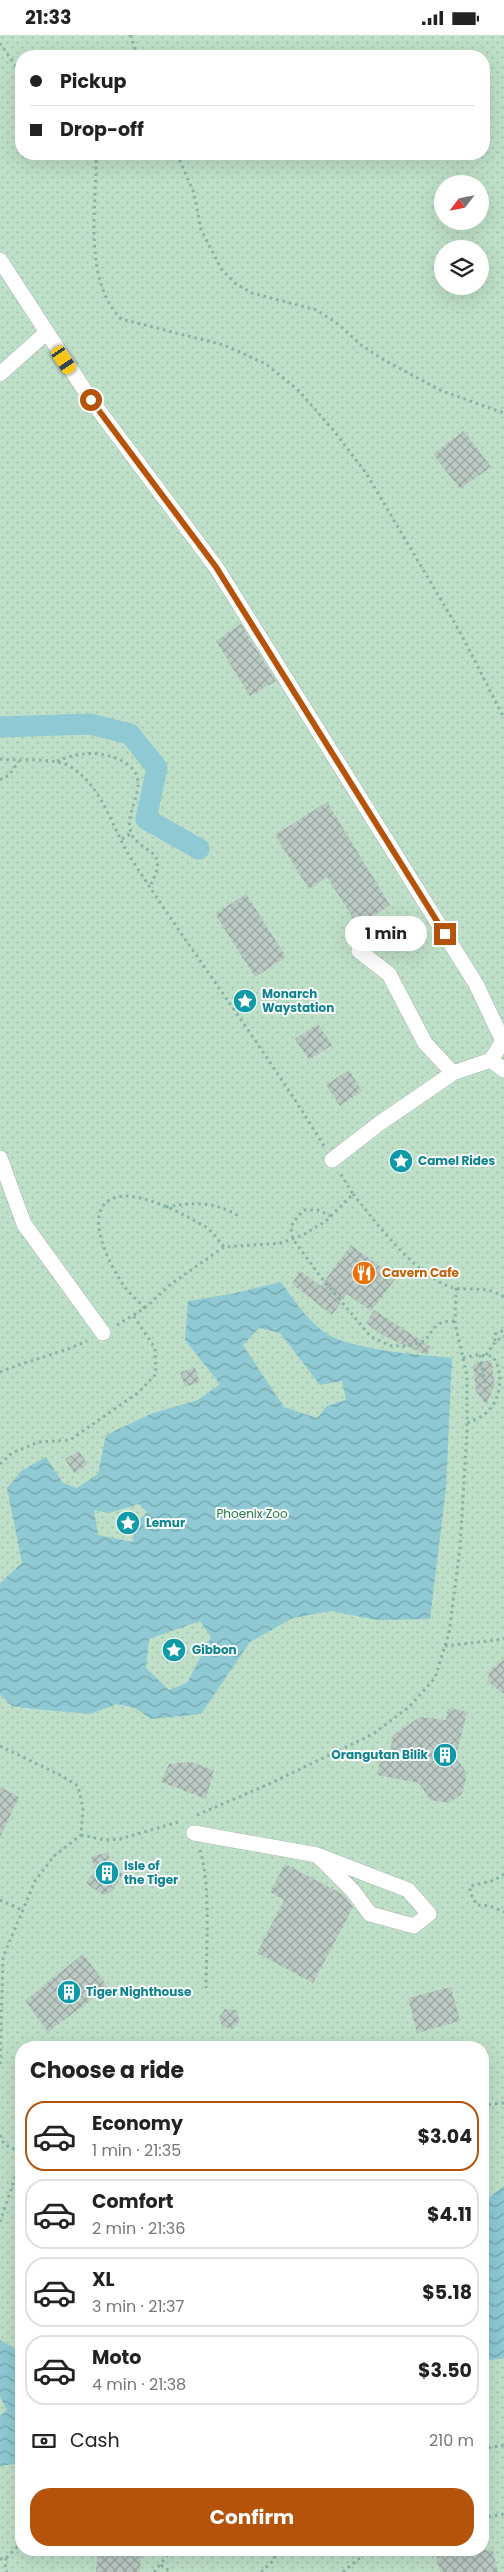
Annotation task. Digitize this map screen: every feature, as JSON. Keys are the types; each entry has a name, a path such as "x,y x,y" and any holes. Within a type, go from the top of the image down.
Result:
{"lane":[{"path":"0,260 91,400 216,567 476,984 503,1041 490,1061 453,1073 380,1123 332,1160"},
{"path":"0,374 46,333"},
{"path":"359,951 389,974 425,1043 453,1073"},
{"path":"490,1061 504,1070"},
{"path":"0,1157 24,1224 103,1333"},
{"path":"191,1826 317,1855 408,1890 429,1915 414,1926 370,1914 353,1891 317,1855"}],"path":[{"path":"130,35 136,50"},
{"path":"0,43 15,65"},
{"path":"96,160 95,253 100,287 110,307 121,319 224,345 266,364 299,391 334,431 366,473 460,633 504,718"},
{"path":"180,160 194,193 201,230 222,270 236,284 252,293 316,311 337,323 360,345 384,360 442,391 504,413"},
{"path":"56,762 84,753 96,754 127,763 134,769 138,783 130,818 132,833 155,856 158,862 156,874 150,886"},
{"path":"0,759 56,762 70,766 89,782 106,808 131,858 247,1027 353,1194 401,1252 446,1286 494,1290 504,1297"},
{"path":"0,780 10,775 19,761"},
{"path":"121,839 132,833"},
{"path":"0,1372 29,1359 69,1349 103,1333 145,1308 170,1284 224,1247 282,1243 304,1235 331,1216 353,1194"},
{"path":"145,1308 125,1287 100,1240 98,1223 106,1203 116,1197 126,1196 153,1201 207,1228 224,1247"},
{"path":"165,1207 205,1203 228,1210 240,1217"},
{"path":"331,1216 318,1210 304,1211 293,1222 291,1229 293,1239 364,1328 381,1343 407,1346 421,1343 437,1325 455,1321"},
{"path":"81,1835 105,1840 120,1839 191,1826 269,1784 372,1734 409,1707 435,1678 449,1633 460,1548 467,1423 467,1376 455,1321 456,1287"},
{"path":"0,1464 12,1453 39,1442 70,1440 140,1391 156,1374 155,1348 133,1315"},
{"path":"495,1342 495,1334 504,1330"},
{"path":"486,1355 495,1342 504,1336"},
{"path":"463,1359 480,1355 486,1355 495,1359 503,1383 493,1406 484,1415 467,1423"},
{"path":"480,1355 486,1389"},
{"path":"445,1646 504,1639"},
{"path":"0,1747 62,1776 78,1786 84,1808 81,1835 54,1856 34,1881 3,1957 0,2068"},
{"path":"191,1826 203,1860 206,1988"},
{"path":"504,1874 495,1880 470,1886 470,1893 477,1905 490,1906 504,1912"},
{"path":"0,1900 22,1911"},
{"path":"489,2104 504,2103"},
{"path":"0,2135 4,2143 15,2149"},
{"path":"0,2222 15,2178"},
{"path":"489,2448 504,2445"},
{"path":"489,2517 504,2514"},
{"path":"0,2559 6,2557 15,2549"},
{"path":"154,2572 168,2556"},
{"path":"261,2572 274,2560 275,2556"},
{"path":"343,2572 363,2556"},
{"path":"6,2557 5,2569 7,2572"},
{"path":"161,2565 171,2572"}],"green space":[{"name":"Phoenix Zoo","path":"0,35 504,35 504,2572 0,2572"}],"water":[{"path":"281,1282 302,1310 320,1329 339,1340 387,1351 452,1358 446,1488 430,1619 377,1620 331,1611 293,1618 250,1642 201,1714 151,1719 135,1708 117,1704 90,1714 12,1706 0,1694 0,1583 22,1563 7,1488 21,1471 46,1457 63,1483 77,1488 98,1474 106,1435 153,1413 198,1400 220,1384 185,1340 188,1301 236,1293","holes":["259,1328 280,1333 320,1385 342,1381 346,1400 327,1406 317,1418 284,1407 243,1345","139,1504 147,1512 134,1526 133,1542 98,1535 94,1510 109,1513","200,1621 211,1637 187,1683 169,1690 146,1668 149,1639"]},
{"path":"504,2186 504,2358 489,2360 489,2197"},
{"path":"0,2340 15,2349 15,2464 0,2466 0,2416 7,2410 0,2397"}],"building":[{"path":"464,431 491,467 460,489 433,454"},
{"path":"241,624 276,681 250,696 216,641"},
{"path":"327,802 390,905 358,926 327,877 309,889 275,835"},
{"path":"246,894 286,957 255,977 215,914"},
{"path":"318,1024 332,1045 309,1060 295,1039"},
{"path":"349,1070 362,1091 340,1106 326,1085"},
{"path":"351,1245 396,1278 371,1311 347,1294 332,1315 292,1284 300,1271 321,1286"},
{"path":"374,1310 431,1347 427,1355 382,1335 366,1323"},
{"path":"491,1360 495,1385 486,1405 476,1391 473,1364"},
{"path":"195,1368 200,1382 185,1387 180,1372"},
{"path":"79,1451 87,1464 74,1473 65,1459"},
{"path":"504,1659 504,1694 488,1682 489,1672"},
{"name":"Orangutan Bilik","path":"448,1708 467,1712 456,1757 467,1774 462,1794 449,1803 430,1800 419,1783 377,1775 381,1758 384,1758 385,1752 390,1753 393,1735 420,1717 446,1720"},
{"path":"191,1762 214,1770 206,1799 161,1782 169,1764"},
{"path":"0,1787 19,1797 0,1837"},
{"name":"Isle of the Tiger","path":"108,1852 112,1867 123,1874 112,1892 103,1895 86,1883 95,1870 91,1857"},
{"path":"285,1864 344,1895 353,1907 313,1983 257,1953 284,1900 270,1892"},
{"name":"Tiger Nighthouse","path":"83,1954 108,1987 48,2032 25,2001"},
{"path":"451,1987 460,2021 417,2033 408,1998"},
{"path":"225,2009 236,2010 240,2021 233,2029 222,2027 219,2017"},
{"path":"489,2550 493,2550 498,2572 440,2572 436,2556 489,2556"},
{"path":"97,2556 141,2556 140,2572 96,2572"}],"waterway":[{"path":"0,727 90,724 130,734 157,768 146,819 199,849"}],"place":[{"name":"Monarch Waystation","path":"245,1001"},
{"name":"Camel Rides","path":"401,1161"},
{"name":"Cavern Cafe","path":"364,1273"},
{"name":"Lemur","path":"128,1523"},
{"name":"Gibbon","path":"174,1650"},
{"name":"Orangutan Bilik","path":"445,1755"},
{"name":"Isle of the Tiger","path":"107,1873"},
{"name":"Tiger Nighthouse","path":"69,1992"}],"route":[{"path":"91,400 216,567 445,934"}]}
